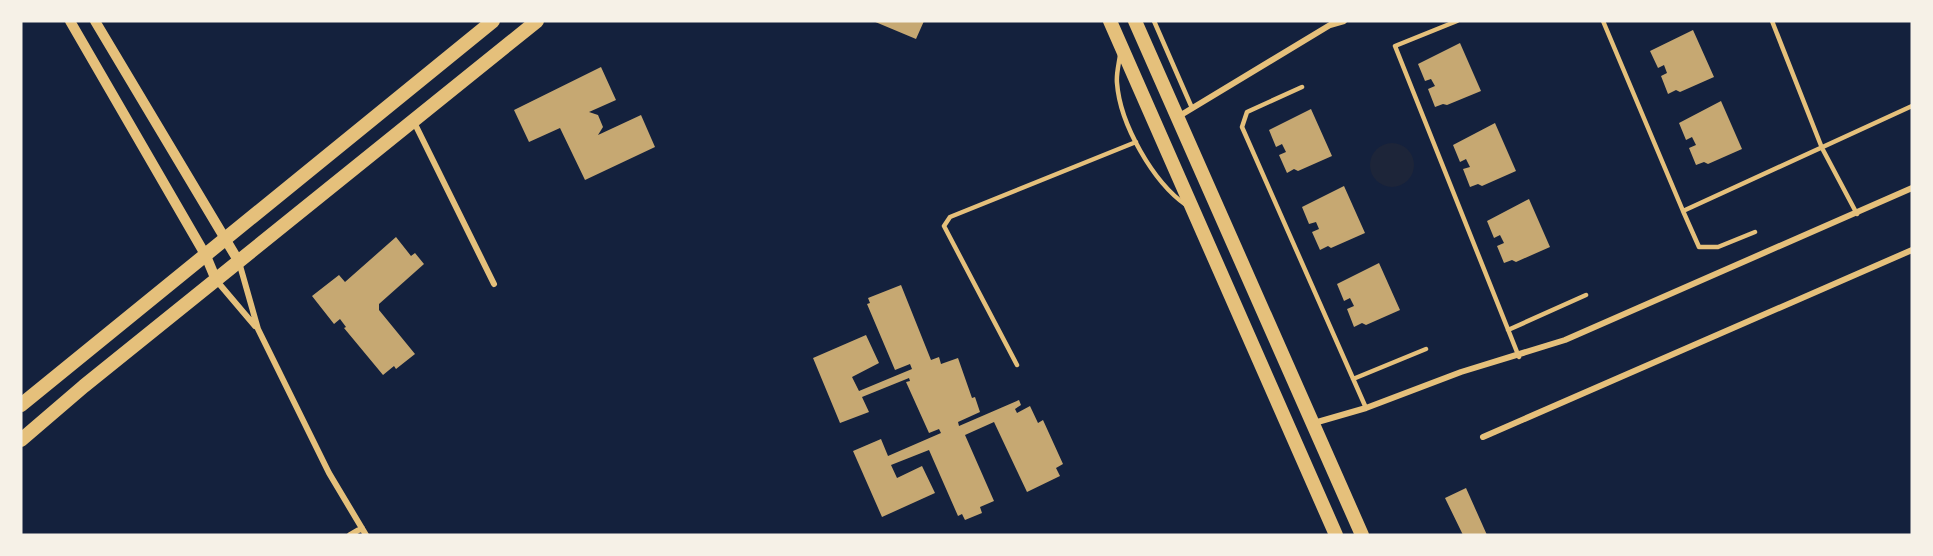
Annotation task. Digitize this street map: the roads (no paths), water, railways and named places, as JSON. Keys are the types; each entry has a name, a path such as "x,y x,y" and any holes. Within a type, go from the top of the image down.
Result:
{"main road":[{"path":"21,405 493,21"},
{"path":"21,440 537,21"},
{"path":"1110,21 1336,535"},
{"path":"1135,21 1362,535"}],"street":[{"path":"70,21 206,256 216,280 258,329"},
{"path":"95,21 239,262 258,329 329,473 366,535"},
{"path":"1176,118 1330,25 1344,21"},
{"path":"413,120 494,284"},
{"path":"1313,423 1366,408 1461,372 1519,357 1565,340 1912,188"},
{"path":"1483,437 1912,250"},
{"path":"350,535 362,528"}],"lane":[{"path":"1154,21 1192,108"},
{"path":"1457,21 1395,46 1519,357"},
{"path":"1603,21 1699,247 1718,247 1755,232"},
{"path":"1772,21 1822,148 1857,214"},
{"path":"1121,46 1117,82 1125,117 1136,142 1169,193 1194,210"},
{"path":"1302,87 1247,111 1242,127 1366,408"},
{"path":"1683,211 1912,106"},
{"path":"1017,365 951,244 944,226 950,217 1136,142"},
{"path":"1508,330 1586,295"},
{"path":"1353,380 1426,349"}]}
